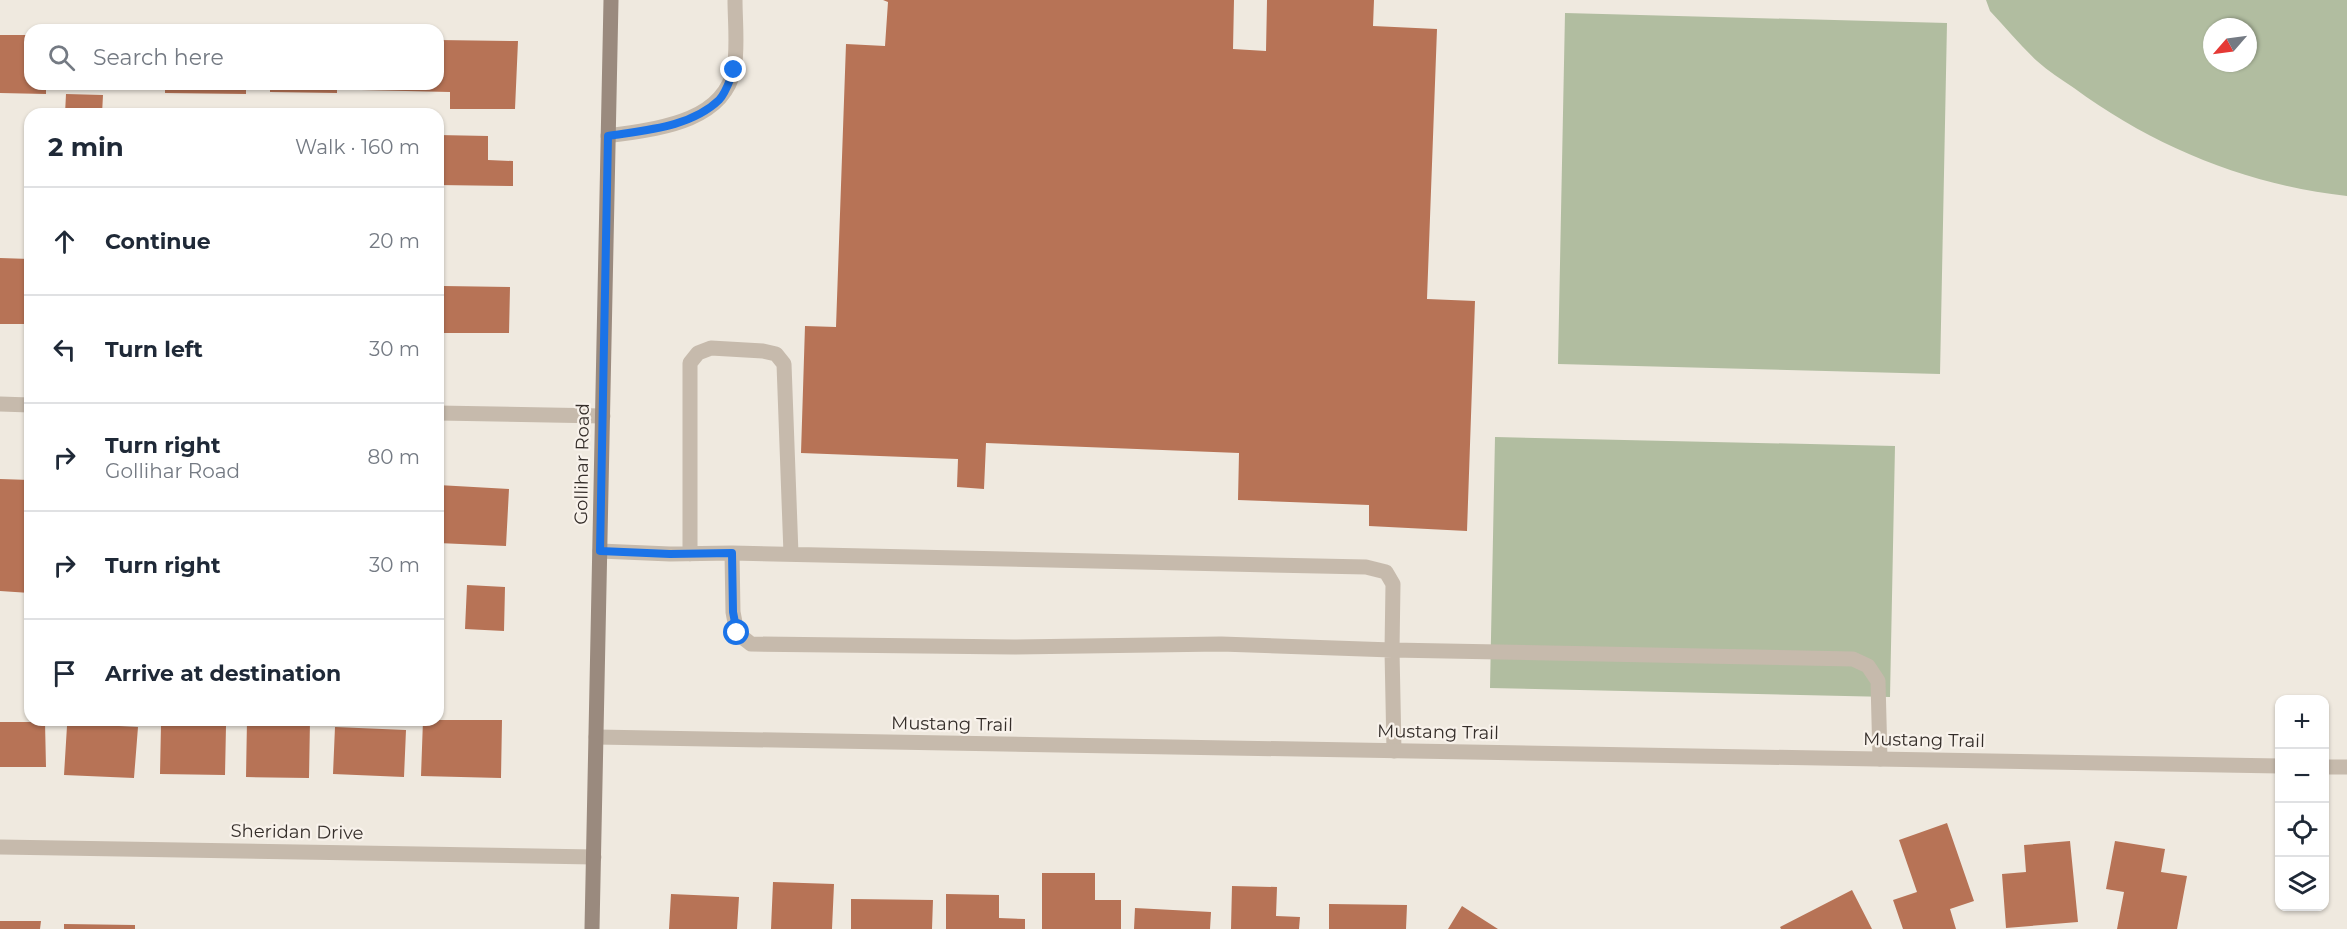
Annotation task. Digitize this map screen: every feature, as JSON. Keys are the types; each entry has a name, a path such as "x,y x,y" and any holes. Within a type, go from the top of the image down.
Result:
{"street":[{"name":"Gollihar Road","path":"592,929 611,0"},
{"path":"608,136 652,129 689,119 720,99 734,70 735,0"},
{"path":"690,554 690,363 698,352 711,348 763,351 776,354 784,364 790,554"},
{"path":"0,404 24,405"},
{"path":"444,413 603,416"},
{"path":"600,551 1366,567 1386,572 1394,584 1392,650 1394,751"},
{"path":"732,553 733,612 737,633 751,644 1014,647 1221,644 1392,650 1853,659 1868,666 1878,681 1880,759"},
{"name":"Mustang Trail","path":"596,737 2275,766"},
{"path":"2329,766 2347,767"},
{"name":"Sheridan Drive","path":"0,847 594,856"}],"green space":[{"path":"1986,0 2347,0 2347,196 2310,191 2238,173 2169,145 2105,109 2046,68 1990,11"},
{"path":"1565,13 1947,23 1940,374 1558,364"},
{"path":"1495,437 1895,446 1890,697 1490,688"}],"building":[{"path":"883,0 1234,0 1233,49 1266,51 1267,0 1374,0 1373,26 1437,29 1427,299 1475,301 1467,531 1369,526 1369,505 1238,500 1239,453 986,443 984,489 957,487 958,459 801,453 805,326 836,327 846,44 885,46 888,2"},
{"path":"0,35 24,35 24,90 46,90 46,94 0,93"},
{"path":"444,40 518,41 515,109 450,109 450,92 361,90 444,90"},
{"path":"165,90 246,90 246,94 165,93"},
{"path":"270,90 337,90 337,93 270,92"},
{"path":"66,94 103,95 102,108 65,108"},
{"path":"444,135 488,136 488,160 513,161 513,186 444,185"},
{"path":"0,258 24,259 24,324 0,324"},
{"path":"444,286 510,287 509,333 444,333"},
{"path":"0,479 24,480 24,593 0,591"},
{"path":"444,485 509,489 506,546 444,543"},
{"path":"467,585 505,587 504,631 465,629"},
{"path":"444,720 502,720 501,778 421,776 423,726 444,726"},
{"path":"0,722 24,722 24,726 45,726 46,767 0,767"},
{"path":"67,726 138,727 134,778 64,775"},
{"path":"161,726 226,726 225,775 160,774"},
{"path":"247,726 310,726 309,778 246,777"},
{"path":"335,727 406,730 404,777 333,774"},
{"path":"1947,823 1974,901 1950,909 1956,929 1903,929 1893,900 1917,892 1899,840"},
{"path":"2070,841 2078,922 2006,928 2002,874 2026,872 2024,845"},
{"path":"2115,841 2165,849 2161,872 2187,876 2177,929 2117,929 2124,892 2106,889"},
{"path":"1042,873 1095,873 1095,900 1121,900 1121,929 1042,929"},
{"path":"773,882 834,884 832,929 771,929"},
{"path":"1232,886 1277,887 1276,916 1300,917 1299,929 1231,929"},
{"path":"1852,890 1872,929 1781,929 1780,927"},
{"path":"671,894 739,897 737,929 669,929"},
{"path":"946,894 999,895 999,918 1025,919 1025,929 946,929"},
{"path":"851,899 933,900 932,929 851,929"},
{"path":"1329,904 1407,905 1406,929 1329,929"},
{"path":"1462,906 1498,929 1448,929"},
{"path":"1135,908 1211,912 1210,929 1134,929"},
{"path":"0,921 41,921 40,929 0,929"},
{"path":"64,924 135,925 135,929 64,929"}],"route":[{"path":"734,70 720,99 689,119 652,129 608,136 600,551 670,554 732,553 733,612 737,633"}]}
